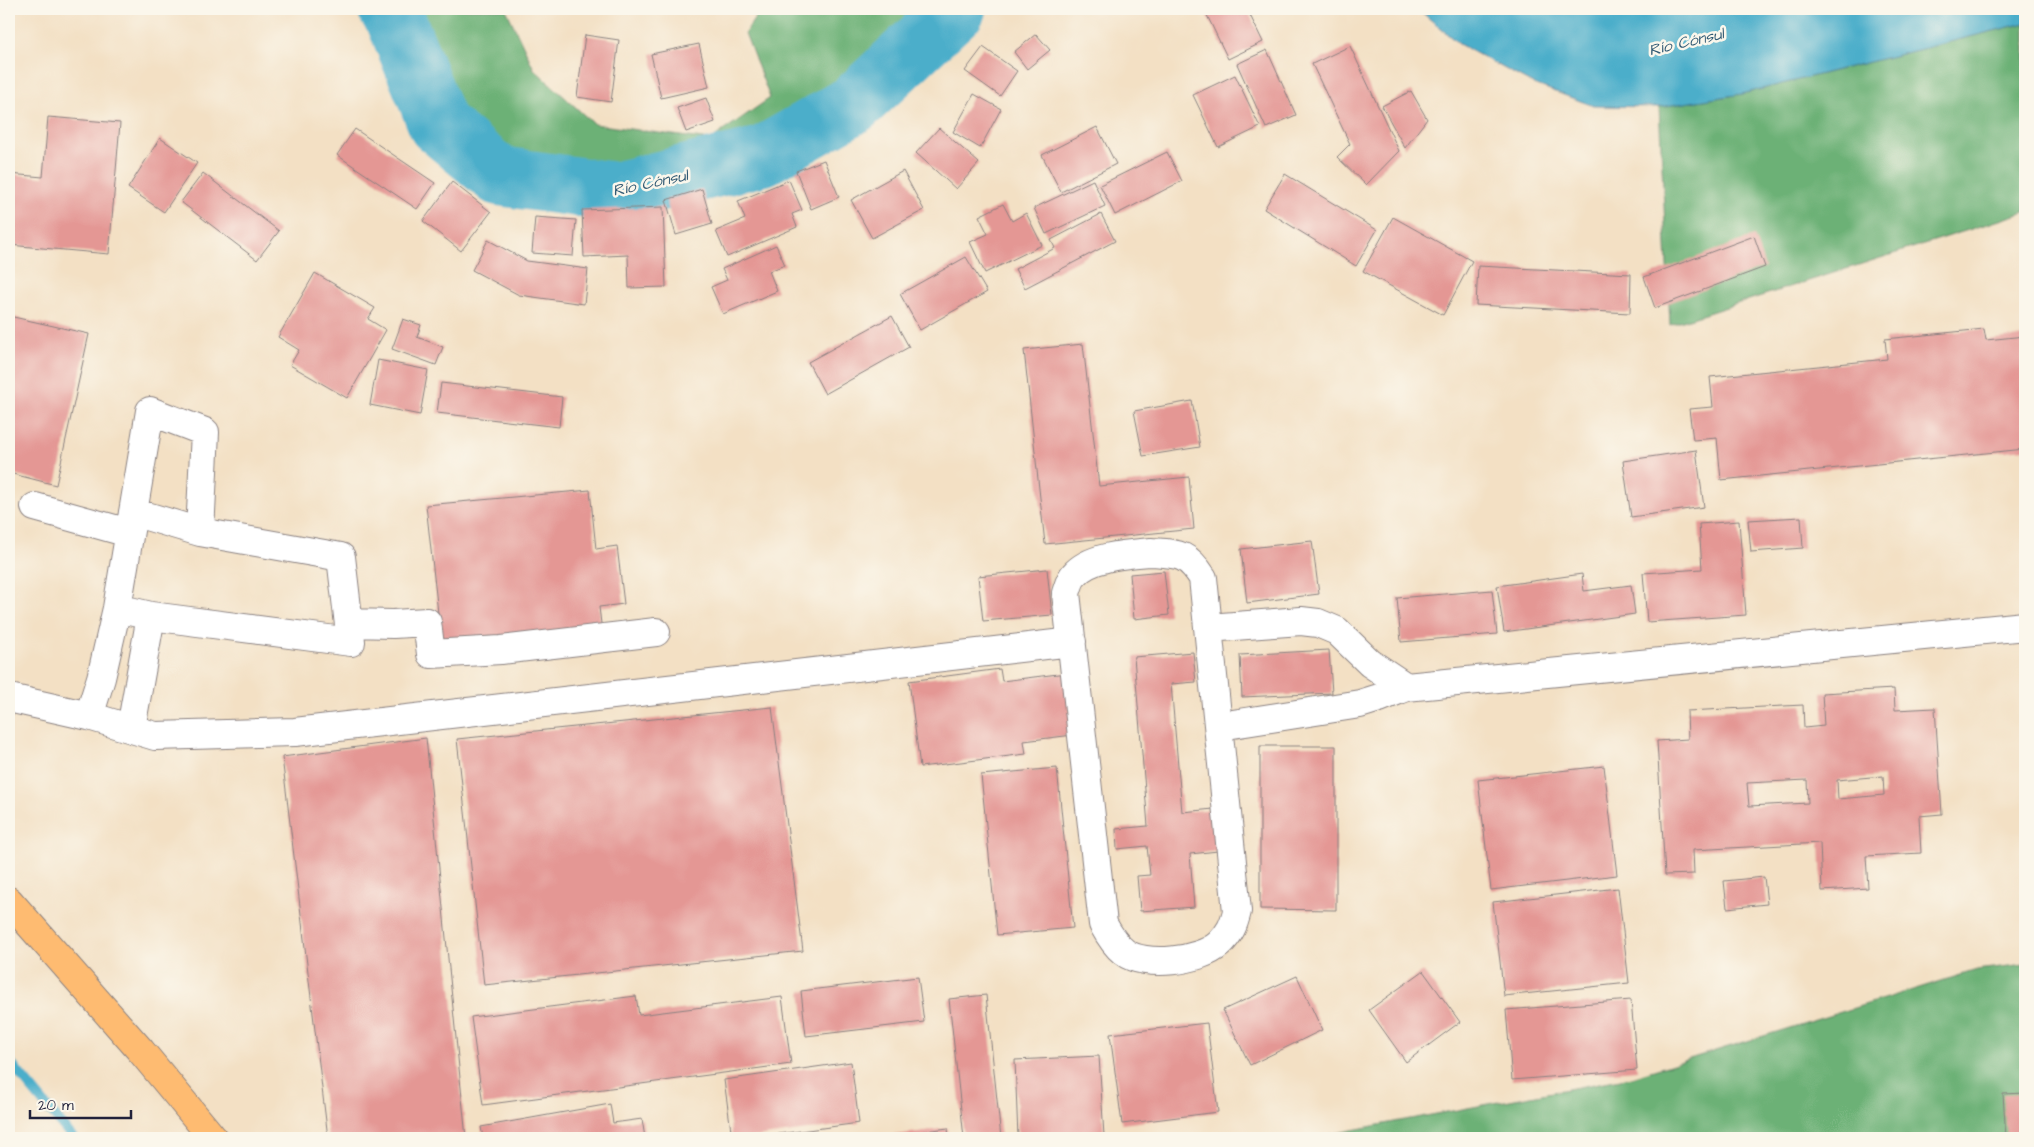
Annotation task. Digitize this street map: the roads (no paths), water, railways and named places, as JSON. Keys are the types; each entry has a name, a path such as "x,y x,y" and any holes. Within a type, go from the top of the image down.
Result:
{"main road":[{"path":"9,901 213,1138"}],"lane":[{"path":"89,716 117,608 150,411 205,432 200,532"},
{"path":"35,507 200,532 341,557 351,642 151,616 117,608"},
{"path":"1151,552 1180,554 1194,564 1203,578 1208,628 1220,726 1238,911 1232,929 1218,945 1202,954 1172,960 1138,960 1124,952 1110,938 1103,924 1066,592 1073,575 1087,564 1120,555 1151,552"},
{"path":"131,728 151,616"},
{"path":"1208,628 1301,621 1318,623 1337,631 1370,663 1406,687"},
{"path":"349,623 393,624 427,622 431,654 501,650 656,632"},
{"path":"1220,726 1360,704 1406,687 2025,626"},
{"path":"9,698 89,716 155,736 295,732 1072,642"}],"water":[{"path":"1418,9 2025,9 2025,23 1742,94 1659,107 1594,106 1531,83 1459,44"}],"waterway":[{"name":"Río Cónsul","path":"388,9 393,13 438,125 499,176 615,192 763,156 854,104 956,9"},
{"path":"9,1061 73,1138"}]}
